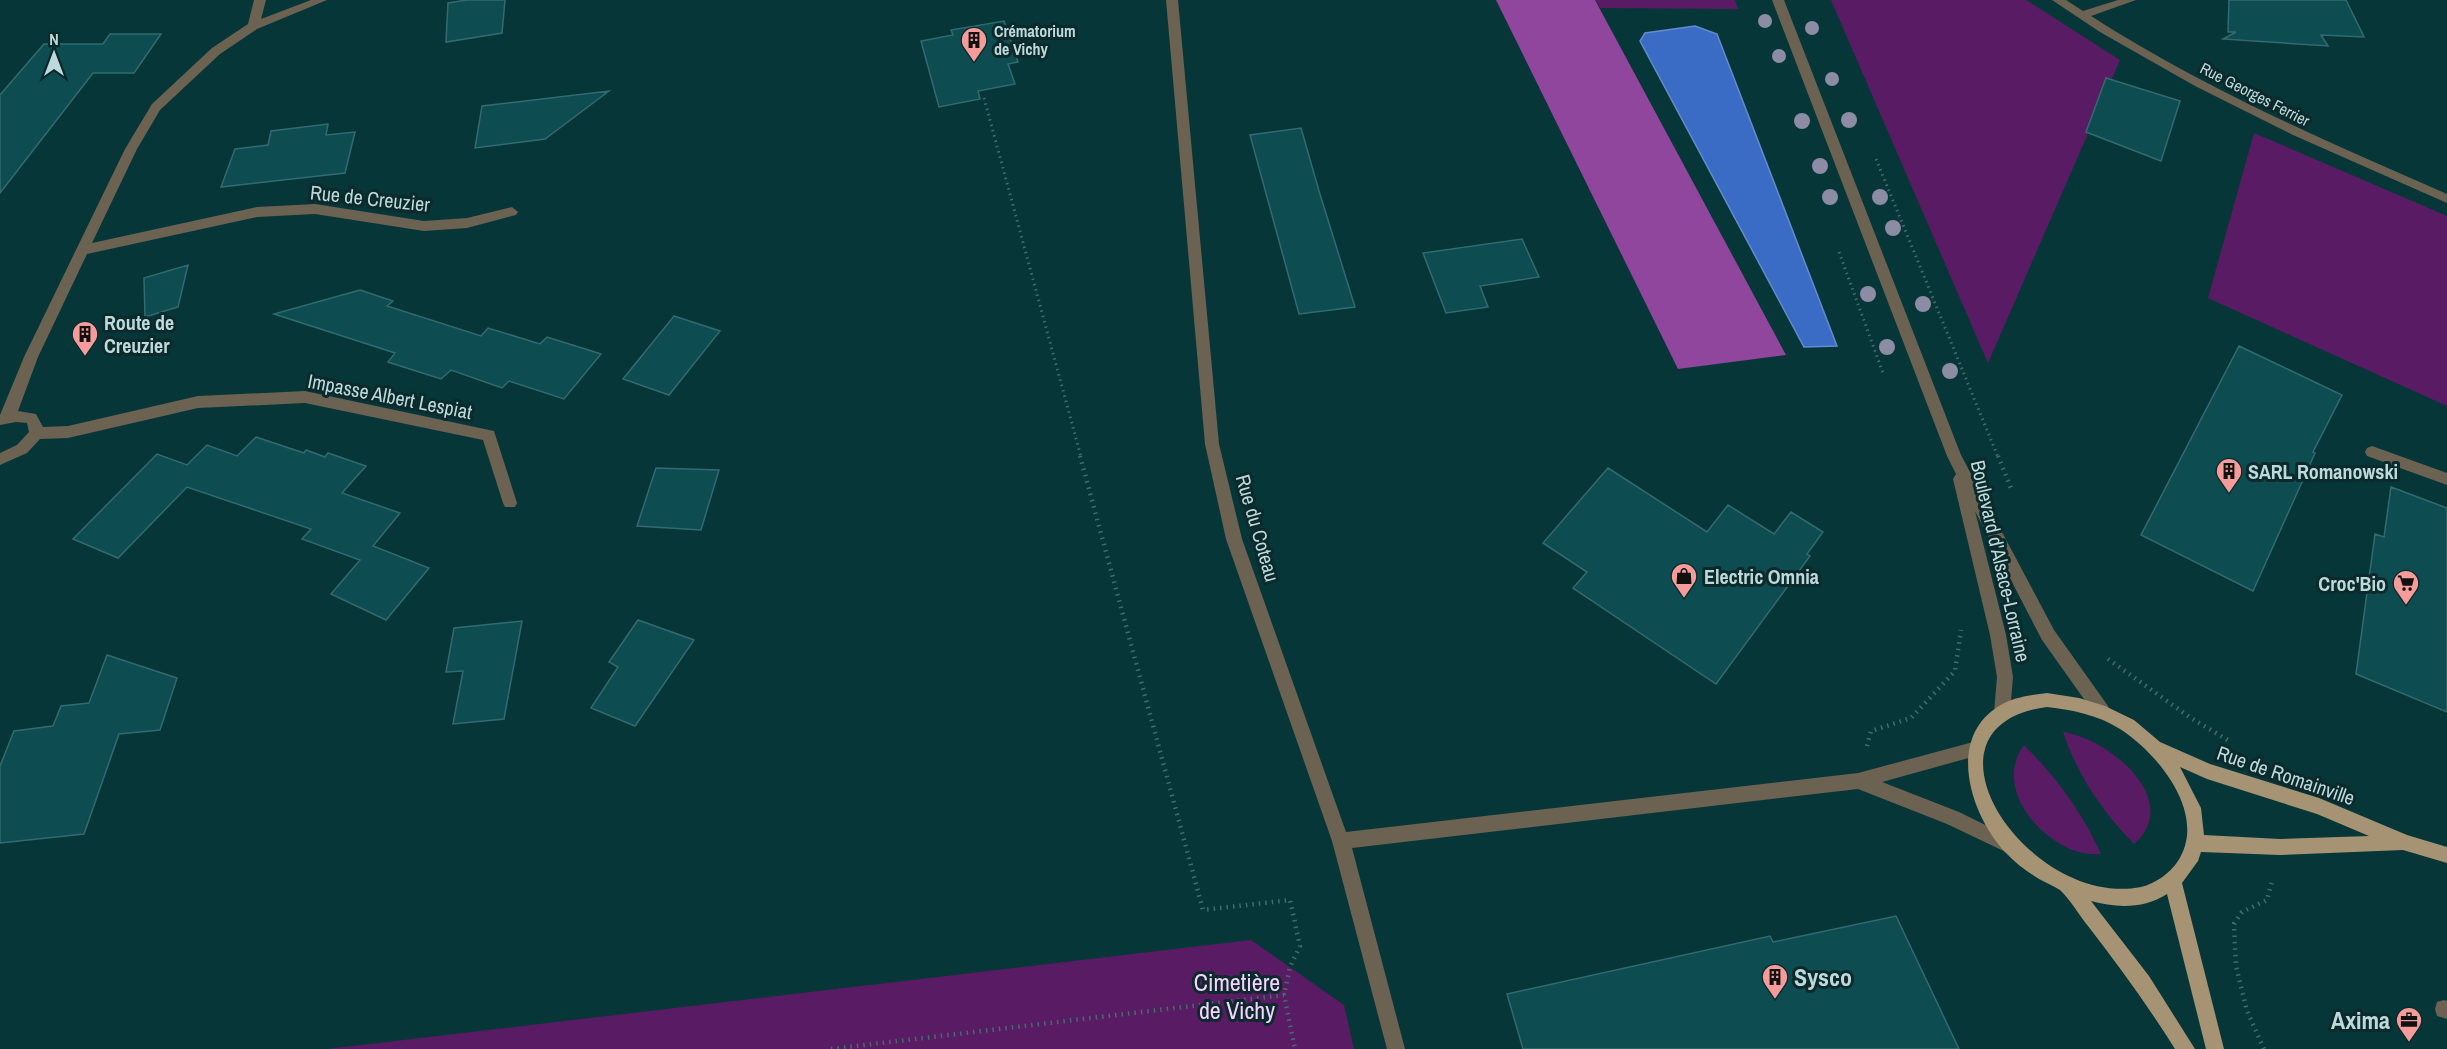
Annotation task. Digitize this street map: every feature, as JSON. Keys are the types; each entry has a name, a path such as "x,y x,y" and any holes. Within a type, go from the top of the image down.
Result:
{"main road":[{"path":"2047,700 2074,703 2102,711 2129,726 2153,745 2173,767 2187,792 2195,818 2195,843 2188,865 2173,882 2151,893 2125,898 2095,894 2066,884 2037,868 2012,847 1993,823 1981,797 1975,771 1977,749 1986,729 2002,713 2023,704 2047,700"},
{"name":"Rue de Romainville","path":"2153,745 2207,771 2319,806 2406,843 2447,855"},
{"name":"Rue de Romainville","path":"2195,843 2280,847 2406,843"},
{"path":"2173,882 2214,1049"},
{"path":"2066,884 2144,982 2186,1049"}],"street":[{"path":"253,26 260,0"},
{"path":"0,459 19,452 36,433 37,427 31,418 4,420 31,357 131,149 156,107 216,51 253,26 321,0"},
{"name":"Rue du Coteau","path":"1172,0 1212,444 1234,539 1341,841 1396,1049"},
{"name":"Boulevard d'Alsace-Lorraine","path":"1778,0 1954,456 2048,635 2102,711"},
{"name":"Rue Georges Ferrier","path":"2058,0 2174,70 2259,116 2447,199"},
{"path":"2081,15 2130,0"},
{"name":"Rue de Creuzier","path":"83,250 257,212 315,209 424,226 467,223 512,212"},
{"name":"Impasse Albert Lespiat","path":"36,433 68,432 198,402 304,397 489,435 510,503"},
{"path":"2372,452 2447,479"},
{"name":"Boulevard d'Alsace-Lorraine","path":"1954,456 1998,635 2005,677 2002,713"},
{"path":"1341,841 1858,781 1977,749"},
{"path":"1858,781 1953,818 2012,847"}],"path":[{"path":"984,98 1203,910 1290,900 1300,946 1290,967 1284,995 1295,1049"},
{"path":"1873,152 1996,456"},
{"path":"1858,781 1871,731 1911,718 1954,671 1961,630 1960,620"},
{"path":"831,1049 1284,995"}],"green space":[{"path":"1595,0 1735,0 1738,9 1600,8"},
{"path":"1831,0 2026,0 2120,60 1988,363"},
{"path":"2254,133 2447,216 2447,406 2208,298"},
{"path":"2063,732 2081,737 2118,758 2134,774 2145,791 2150,809 2147,827 2134,844 2092,792"},
{"path":"2024,745 2068,796 2101,854 2082,853 2066,847 2050,837 2025,811 2017,795 2014,778 2016,761"},
{"name":"Cimetière de Vichy","path":"1251,940 1344,1005 1354,1049 327,1049"}],"shaded area":[{"path":"1496,0 1595,0 1786,355 1678,369"}],"water":[{"path":"1695,26 1717,34 1837,346 1804,347 1640,41 1645,33"}],"building":[{"path":"467,0 505,0 502,33 446,42 448,3"},
{"path":"2229,0 2346,0 2364,37 2321,35 2328,46 2223,39 2236,32 2228,32"},
{"name":"Crématorium de Vichy","path":"1004,21 1018,62 1008,64 1015,84 978,91 980,99 939,107 921,41 953,35 951,30"},
{"path":"110,34 161,34 134,73 93,73 0,193 0,95 44,44 103,44"},
{"path":"2106,78 2180,101 2161,161 2086,132"},
{"path":"609,91 545,139 475,148 482,106"},
{"path":"328,124 326,135 355,132 345,173 221,187 235,149 268,145 271,131"},
{"path":"1301,128 1355,307 1299,314 1250,135"},
{"path":"1522,239 1539,277 1480,286 1488,307 1446,313 1423,253"},
{"path":"188,265 178,307 145,317 144,278"},
{"path":"360,290 393,301 387,306 481,336 488,328 540,344 547,337 601,354 564,399 509,381 502,388 451,370 441,379 388,362 395,353 274,314"},
{"path":"674,316 720,331 669,395 623,379"},
{"name":"SARL Romanowski","path":"2239,346 2342,395 2313,452 2315,453 2253,591 2141,535"},
{"path":"256,437 304,453 306,450 325,457 328,453 366,466 342,493 400,513 373,546 429,568 386,620 331,594 360,560 302,539 311,529 187,487 118,558 73,539 157,454 187,465 207,445 237,456"},
{"path":"656,468 719,470 701,530 637,526"},
{"name":"Electric Omnia","path":"1608,468 1707,532 1728,505 1774,534 1791,512 1823,532 1807,554 1810,556 1716,684 1573,588 1587,572 1543,543"},
{"name":"Croc'Bio","path":"2391,487 2447,508 2447,712 2356,674 2375,534 2384,537"},
{"path":"638,620 694,640 635,726 591,708 618,667 609,662"},
{"path":"522,621 504,719 453,724 463,671 446,672 454,628"},
{"path":"107,655 177,678 160,730 119,734 84,834 0,843 0,766 14,731 53,726 61,706 89,703"},
{"name":"Sysco","path":"1896,916 1959,1049 1523,1049 1507,994 1770,936 1773,942"}],"place":[{"name":"Crématorium de Vichy","path":"974,63"},
{"name":"Route de Creuzier","path":"85,357"},
{"name":"SARL Romanowski","path":"2229,494"},
{"name":"Electric Omnia","path":"1684,599"},
{"name":"Croc'Bio","path":"2406,606"},
{"name":"Sysco","path":"1775,1000"},
{"name":"Axima","path":"2409,1043"}]}
